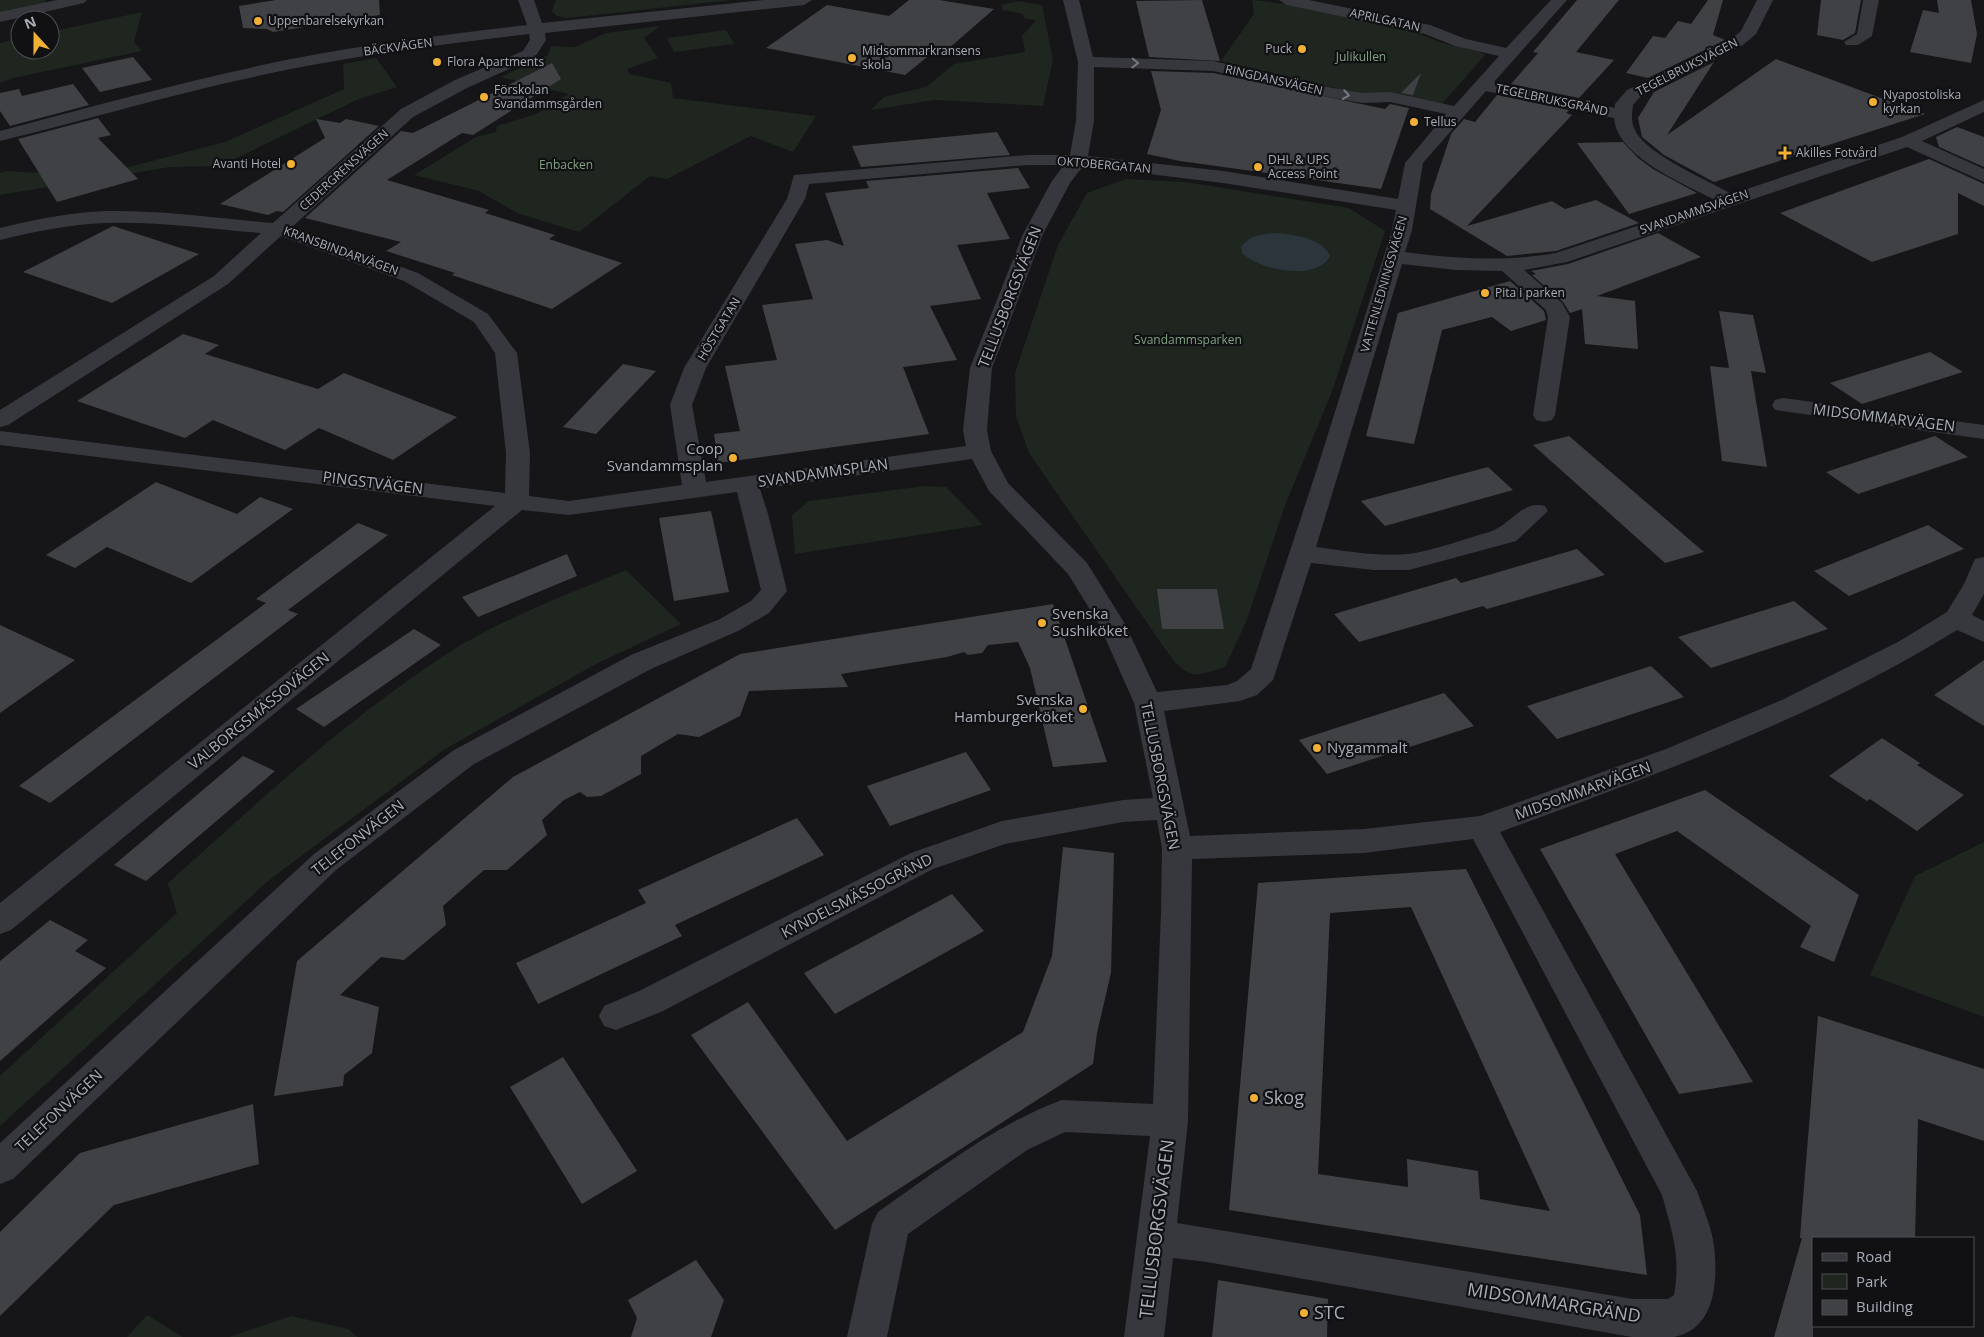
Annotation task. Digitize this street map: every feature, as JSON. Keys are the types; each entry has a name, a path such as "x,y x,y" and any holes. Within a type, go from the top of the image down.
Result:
{"street":[{"path":"0,17 79,0"},
{"path":"526,0 537,30"},
{"name":"BÄCKVÄGEN","path":"0,136 201,84 291,64 380,49 804,0"},
{"name":"TELLUSBORGSVÄGEN","path":"1071,0 1086,62 1085,121 1078,160 1061,181 1033,234 981,368 975,414 979,451 998,486 1078,569 1112,624 1148,703 1170,808 1177,848 1177,913 1170,1121 1144,1337"},
{"name":"APRILGATAN","path":"1287,0 1430,30 1461,43 1510,54"},
{"name":"VATTENLEDNINGSVÄGEN","path":"1148,703 1230,694 1247,688 1263,673 1303,554 1394,257 1414,163 1424,149 1460,112 1559,0"},
{"name":"TEGELBRUKSVÄGEN","path":"1622,115 1624,104 1633,94 1726,49 1748,34 1765,0"},
{"path":"1852,42 1864,36 1871,0"},
{"name":"CEDERGRENSVÄGEN","path":"0,420 221,280 407,113 461,84 529,54 538,40 537,30"},
{"name":"RINGDANSVÄGEN","path":"1086,62 1213,66 1333,94 1362,98 1390,97 1460,112"},
{"name":"TEGELBRUKSGRÄND","path":"1482,85 1622,115"},
{"name":"SVANDAMMSVÄGEN","path":"1394,257 1450,264 1510,267 1560,258 1908,140 1984,105"},
{"path":"1622,115 1625,130 1635,145 1664,164 1730,200"},
{"path":"1908,140 1984,176"},
{"name":"OKTOBERGATAN","path":"801,179 1028,160 1078,160 1223,177 1406,206"},
{"name":"HÖSTGATAN","path":"695,490 681,405 695,368 796,199 801,179"},
{"name":"KRANSBINDARVÄGEN","path":"0,234 24,228 103,217 138,217 279,228 411,277 481,318 506,353 518,453 517,501"},
{"path":"1510,267 1555,306 1559,318 1544,415"},
{"name":"MIDSOMMARVÄGEN","path":"1783,405 1984,432"},
{"name":"PINGSTVÄGEN","path":"0,438 569,508 746,484"},
{"name":"SVANDAMMSPLAN","path":"774,591 756,514 746,484 979,451"},
{"name":"VALBORGSMÄSSOVÄGEN","path":"0,921 517,501"},
{"path":"1303,554 1374,562 1408,562 1508,535 1536,510"},
{"name":"MIDSOMMARVÄGEN","path":"1177,848 1364,842 1482,827 1646,768 1792,707 1908,648 1957,618 1977,584 1984,565"},
{"name":"TELEFONVÄGEN","path":"0,1167 325,862 456,763 641,662 729,625 760,607 774,591"},
{"path":"1957,618 1984,633"},
{"name":"KYNDELSMÄSSOGRÄND","path":"616,1016 651,1001 922,861 1002,833 1123,811 1170,808"},
{"name":"MIDSOMMARGRÄND","path":"1156,1238 1207,1244 1633,1318 1674,1318 1691,1306 1695,1284 1695,1244 1679,1191 1482,827"},
{"name":"TELLUSBORGSVÄGEN","path":"867,1337 891,1224 1014,1139 1062,1116 1170,1121"}],"green space":[{"path":"0,0 45,0 45,3 0,13"},
{"path":"556,0 732,0 567,18 557,16 552,11"},
{"name":"Julikullen","path":"1252,0 1286,4 1417,33 1442,43 1477,51 1485,55 1442,104 1356,93 1221,61 1254,14"},
{"path":"1018,1 1042,5 1053,60 1043,106 934,100 871,110 884,97 926,87 954,64 1025,52 1022,36 1036,20 1024,18 1023,14 1003,10 1001,5"},
{"path":"142,12 134,42 142,51 13,78 0,83 0,43 10,40 10,60 60,60 60,30"},
{"name":"Enbacken","path":"660,26 644,38 658,58 627,69 629,74 671,83 673,98 816,116 793,152 751,136 667,179 650,176 579,232 517,213 479,191 414,175 476,137 496,132 497,126 536,114 569,94 501,77 548,55 551,46 575,47 606,33"},
{"path":"726,30 734,44 674,52 667,38"},
{"path":"376,58 397,87 359,99 220,166 170,167 0,195 0,173 7,171 94,176 225,142 344,89 343,64"},
{"name":"Svandammsparken","path":"1126,179 1185,182 1349,208 1385,231 1333,389 1284,508 1246,622 1225,667 1206,673 1193,674 1187,672 1168,653 1029,453 1016,416 1015,373 1058,245 1087,193"},
{"path":"925,486 946,487 983,525 795,554 792,515 809,501"},
{"path":"626,570 681,624 596,664 445,749 269,880 0,1126 0,1076 177,913 168,883 267,794 369,709 442,657 508,620"},
{"path":"1984,842 1984,1017 1870,975 1915,876"},
{"path":"147,1315 183,1337 127,1337"},
{"path":"291,1316 348,1329 358,1337 229,1337"}],"shaded area":[{"path":"1278,233 1300,236 1315,241 1330,256 1323,264 1313,269 1288,271 1261,264 1242,253 1241,247 1249,239 1258,235"}],"building":[{"name":"Uppenbarelsekyrkan","path":"276,0 379,0 380,15 273,32 267,29 243,28 239,6"},
{"name":"Midsommarkransens skola","path":"909,0 939,0 994,9 947,50 937,49 905,75 766,48 827,5 889,16"},
{"path":"1202,0 1220,61 1149,57 1136,1"},
{"path":"1577,0 1619,0 1576,52 1614,60 1579,98 1511,84 1538,53 1533,52"},
{"path":"1708,0 1723,0 1713,35 1725,40 1648,78 1626,73 1653,36 1665,38 1678,21 1691,24"},
{"path":"1821,0 1861,0 1855,33 1843,40 1817,35"},
{"path":"1937,0 1971,0 1977,34 1971,63 1910,52 1923,10 1939,13"},
{"path":"133,57 152,80 100,92 82,68"},
{"path":"1776,59 1925,114 1714,182 1664,155 1642,137 1638,118 1654,92 1714,62 1667,135"},
{"path":"552,63 561,79 473,135 462,133 387,180 489,210 485,213 555,235 549,239 622,263 552,309 452,275 455,273 386,251 401,242 305,218 401,131 413,133"},
{"path":"1151,71 1213,73 1385,109 1390,104 1409,108 1381,189 1180,161 1147,154 1161,110"},
{"path":"1421,73 1413,95 1401,93"},
{"path":"73,84 89,105 10,126 0,111 0,93 19,89 22,96"},
{"path":"1497,95 1569,110 1566,113 1572,115 1467,226 1552,201 1565,209 1596,200 1639,223 1556,251 1507,256 1430,209 1431,194 1451,134 1464,119 1475,122"},
{"path":"98,118 111,135 98,138 138,179 57,202 18,139"},
{"path":"316,119 340,123 346,119 379,126 283,212 277,211 268,215 220,204 325,138"},
{"path":"1957,127 1984,137 1984,167 1939,147 1936,137"},
{"path":"997,132 1010,155 861,167 852,146"},
{"path":"1623,142 1638,158 1653,169 1697,193 1629,214 1577,143"},
{"path":"1929,159 1984,184 1984,206 1958,193 1958,234 1872,262 1780,213"},
{"path":"1018,168 1030,188 987,193 1010,239 957,245 981,299 930,306 957,360 903,367 929,434 718,463 714,434 740,431 725,366 777,360 762,305 813,299 795,244 827,240 844,246 825,193 869,188 866,181"},
{"path":"113,226 199,254 112,303 23,272"},
{"path":"1658,233 1701,257 1597,296 1635,301 1638,349 1585,344 1582,309 1570,313 1563,302 1532,275 1536,274 1531,271 1568,264"},
{"path":"1510,281 1544,311 1546,320 1511,331 1492,317 1442,330 1414,444 1366,436 1398,313"},
{"path":"1719,311 1753,315 1766,373 1751,371 1767,467 1722,461 1710,366 1729,368"},
{"path":"183,334 219,345 205,354 318,389 344,373 457,417 393,460 319,428 285,450 213,420 185,438 77,401"},
{"path":"1930,352 1963,372 1862,404 1830,383"},
{"path":"623,364 656,371 596,434 563,427"},
{"path":"1569,436 1704,552 1665,563 1533,445"},
{"path":"1935,436 1968,457 1858,494 1826,472"},
{"path":"1488,467 1513,490 1385,526 1361,501"},
{"path":"156,482 237,514 260,497 293,509 191,583 107,547 75,568 46,555"},
{"path":"711,511 729,592 674,601 659,518"},
{"path":"358,523 388,535 288,610 298,614 50,803 19,786 266,603 256,599"},
{"path":"1928,525 1964,549 1849,596 1814,571"},
{"path":"1577,549 1605,575 1487,609 1483,606 1359,642 1334,614 1456,578 1461,583"},
{"path":"567,554 577,576 478,617 462,597"},
{"path":"1157,589 1217,589 1224,629 1162,629"},
{"path":"1794,601 1828,629 1711,668 1678,637"},
{"path":"1053,604 1107,762 1053,767 1030,668 1018,642 988,645 982,653 968,655 964,652 947,657 841,674 848,687 749,691 740,716 699,737 678,734 641,756 641,774 601,796 587,797 580,792 564,800 542,820 547,835 507,870 484,870 443,906 446,925 404,960 381,957 340,995 379,1007 372,1053 344,1075 343,1086 274,1096 297,961 513,777 740,654"},
{"path":"0,625 75,660 0,713"},
{"path":"414,629 441,645 324,727 296,709"},
{"path":"1984,660 1984,726 1934,695"},
{"path":"1651,666 1684,697 1557,739 1527,706"},
{"path":"1444,693 1474,726 1327,774 1299,740"},
{"path":"1882,738 1920,763 1917,765 1964,795 1917,831 1870,799 1867,801 1829,776"},
{"path":"966,752 991,790 890,826 867,786"},
{"path":"243,756 275,771 146,881 114,865"},
{"path":"1705,790 1859,895 1834,962 1800,947 1811,926 1677,831 1615,854 1753,1082 1679,1094 1540,849"},
{"path":"797,818 824,855 675,925 682,936 538,1004 516,963 646,903 638,890"},
{"path":"1063,847 1114,853 1111,973 1097,1033 1093,1064 835,1230 691,1035 748,1002 847,1141 1023,1032 1052,956"},
{"path":"1466,869 1640,1215 1647,1275 1229,1210 1258,883","holes":["1411,907 1550,1211 1480,1199 1478,1171 1407,1159 1408,1187 1318,1174 1330,913"]},
{"path":"952,894 984,931 835,1014 804,973"},
{"path":"50,920 88,940 75,951 106,968 0,1061 0,961"},
{"path":"1818,1016 1984,1069 1984,1141 1918,1119 1915,1237 1812,1237 1813,1337 1774,1337 1802,1238 1800,1238"},
{"path":"563,1057 637,1171 582,1204 510,1087"},
{"path":"253,1104 259,1164 114,1205 0,1316 0,1232 80,1153"},
{"path":"696,1260 724,1300 711,1337 631,1337 637,1318 628,1300"},
{"path":"1218,1280 1328,1299 1327,1337 1212,1337"}],"place":[{"name":"Uppenbarelsekyrkan","path":"258,21"},
{"name":"Puck","path":"1302,49"},
{"name":"Midsommarkransens skola","path":"852,58"},
{"name":"Flora Apartments","path":"437,62"},
{"name":"Förskolan Svandammsgården","path":"484,97"},
{"name":"Nyapostoliska kyrkan","path":"1873,102"},
{"name":"Tellus","path":"1414,122"},
{"name":"Akilles Fotvård","path":"1785,153"},
{"name":"Avanti Hotel","path":"291,164"},
{"name":"DHL & UPS Access Point","path":"1258,167"},
{"name":"Pita i parken","path":"1485,293"},
{"name":"Coop Svandammsplan","path":"733,458"},
{"name":"Svenska Sushiköket","path":"1042,623"},
{"name":"Svenska Hamburgerköket","path":"1083,709"},
{"name":"Nygammalt","path":"1317,748"},
{"name":"Skog","path":"1254,1098"},
{"name":"STC","path":"1304,1313"}]}
